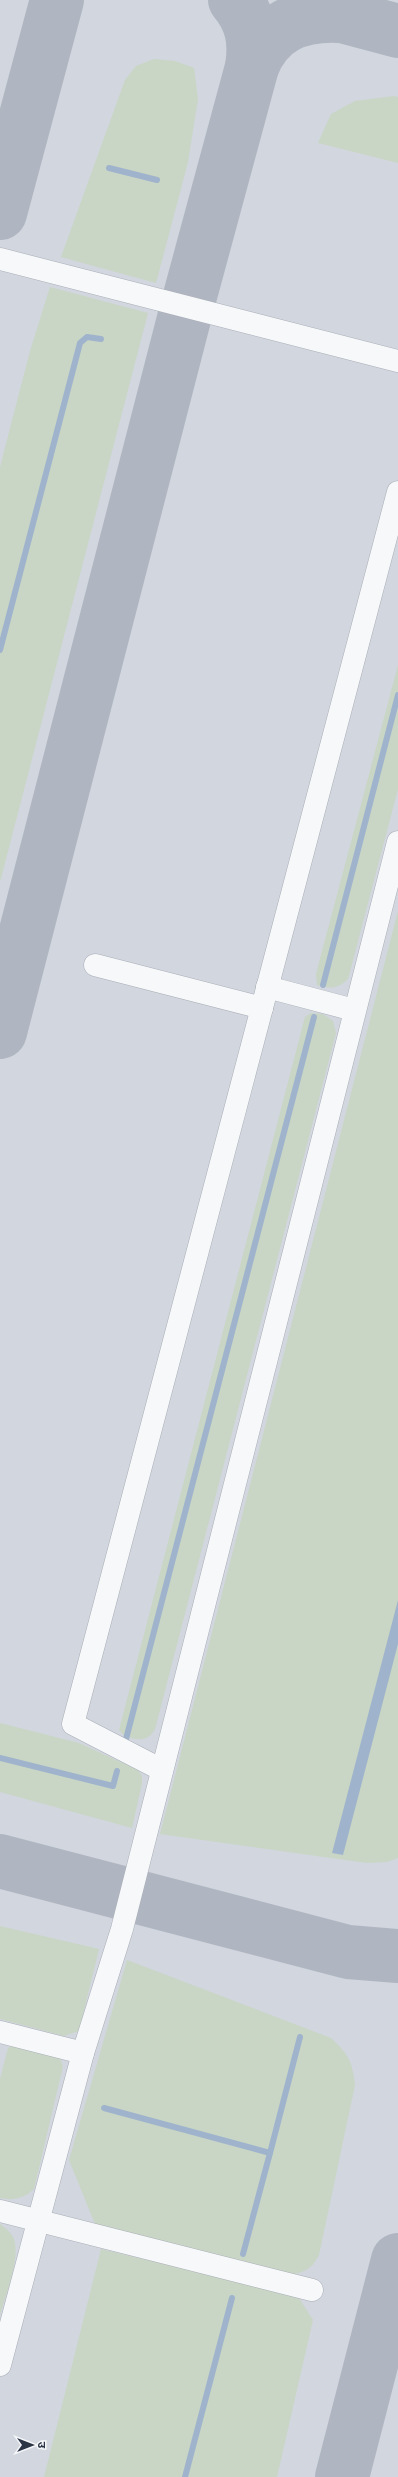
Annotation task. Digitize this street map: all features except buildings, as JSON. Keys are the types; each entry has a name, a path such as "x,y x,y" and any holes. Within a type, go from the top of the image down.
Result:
{"lane":[{"path":"0,259 398,361"},
{"path":"162,1770 73,1724 398,492"},
{"path":"0,2366 83,2053 122,1929 354,1010 398,842"},
{"path":"95,965 262,1008"},
{"path":"267,987 354,1010"},
{"path":"0,2032 83,2053"},
{"path":"0,2211 312,2290"}],"shaded area":[{"path":"0,0 398,0 398,2477 0,2477"}],"green space":[{"path":"154,59 175,61 194,68 198,99 188,162 156,283 61,257 125,80 136,66"},
{"path":"394,96 398,97 398,163 318,143 331,114 355,101"},
{"path":"50,287 148,313 0,882 0,467 30,351"},
{"path":"398,665 398,789 348,979 340,985 334,987 317,985 316,974"},
{"path":"398,911 398,1858 387,1862 367,1863 160,1834"},
{"path":"311,1013 323,1014 333,1021 336,1033 155,1729 149,1737 133,1739 124,1736 119,1730 305,1017"},
{"path":"0,1723 79,1743 138,1770 142,1776 142,1783 132,1828 0,1792"},
{"path":"0,1926 99,1949 79,2031 64,2036 0,2019"},
{"path":"127,1960 331,2038 349,2059 353,2070 355,2085 319,2255 307,2270 288,2275 95,2224 69,2160"},
{"path":"16,2044 59,2056 63,2066 34,2189 23,2197 10,2199 0,2198 0,2079 8,2048"},
{"path":"0,2224 9,2231 13,2237 15,2254 12,2276 0,2315"},
{"path":"101,2249 291,2294 299,2298 313,2320 277,2477 44,2477"}],"water":[{"path":"398,1600 398,1644 343,1855 332,1853"}],"waterway":[{"path":"109,168 157,180"},
{"path":"0,650 80,343 87,337 101,339"},
{"path":"323,985 398,695"},
{"path":"125,1743 314,1017"},
{"path":"0,1758 113,1786 117,1771"},
{"path":"104,2108 270,2153 300,2037"},
{"path":"243,2254 270,2153"},
{"path":"185,2477 232,2298"}],"taxiway":[{"path":"0,213 57,0"},
{"path":"235,0 249,23 253,40 252,67"},
{"path":"304,6 398,31"},
{"path":"0,1032 187,307 252,67 258,53 266,42 286,26 311,18 340,16"},
{"path":"0,1861 348,1952 398,1956"},
{"path":"342,2477 398,2260"}]}
